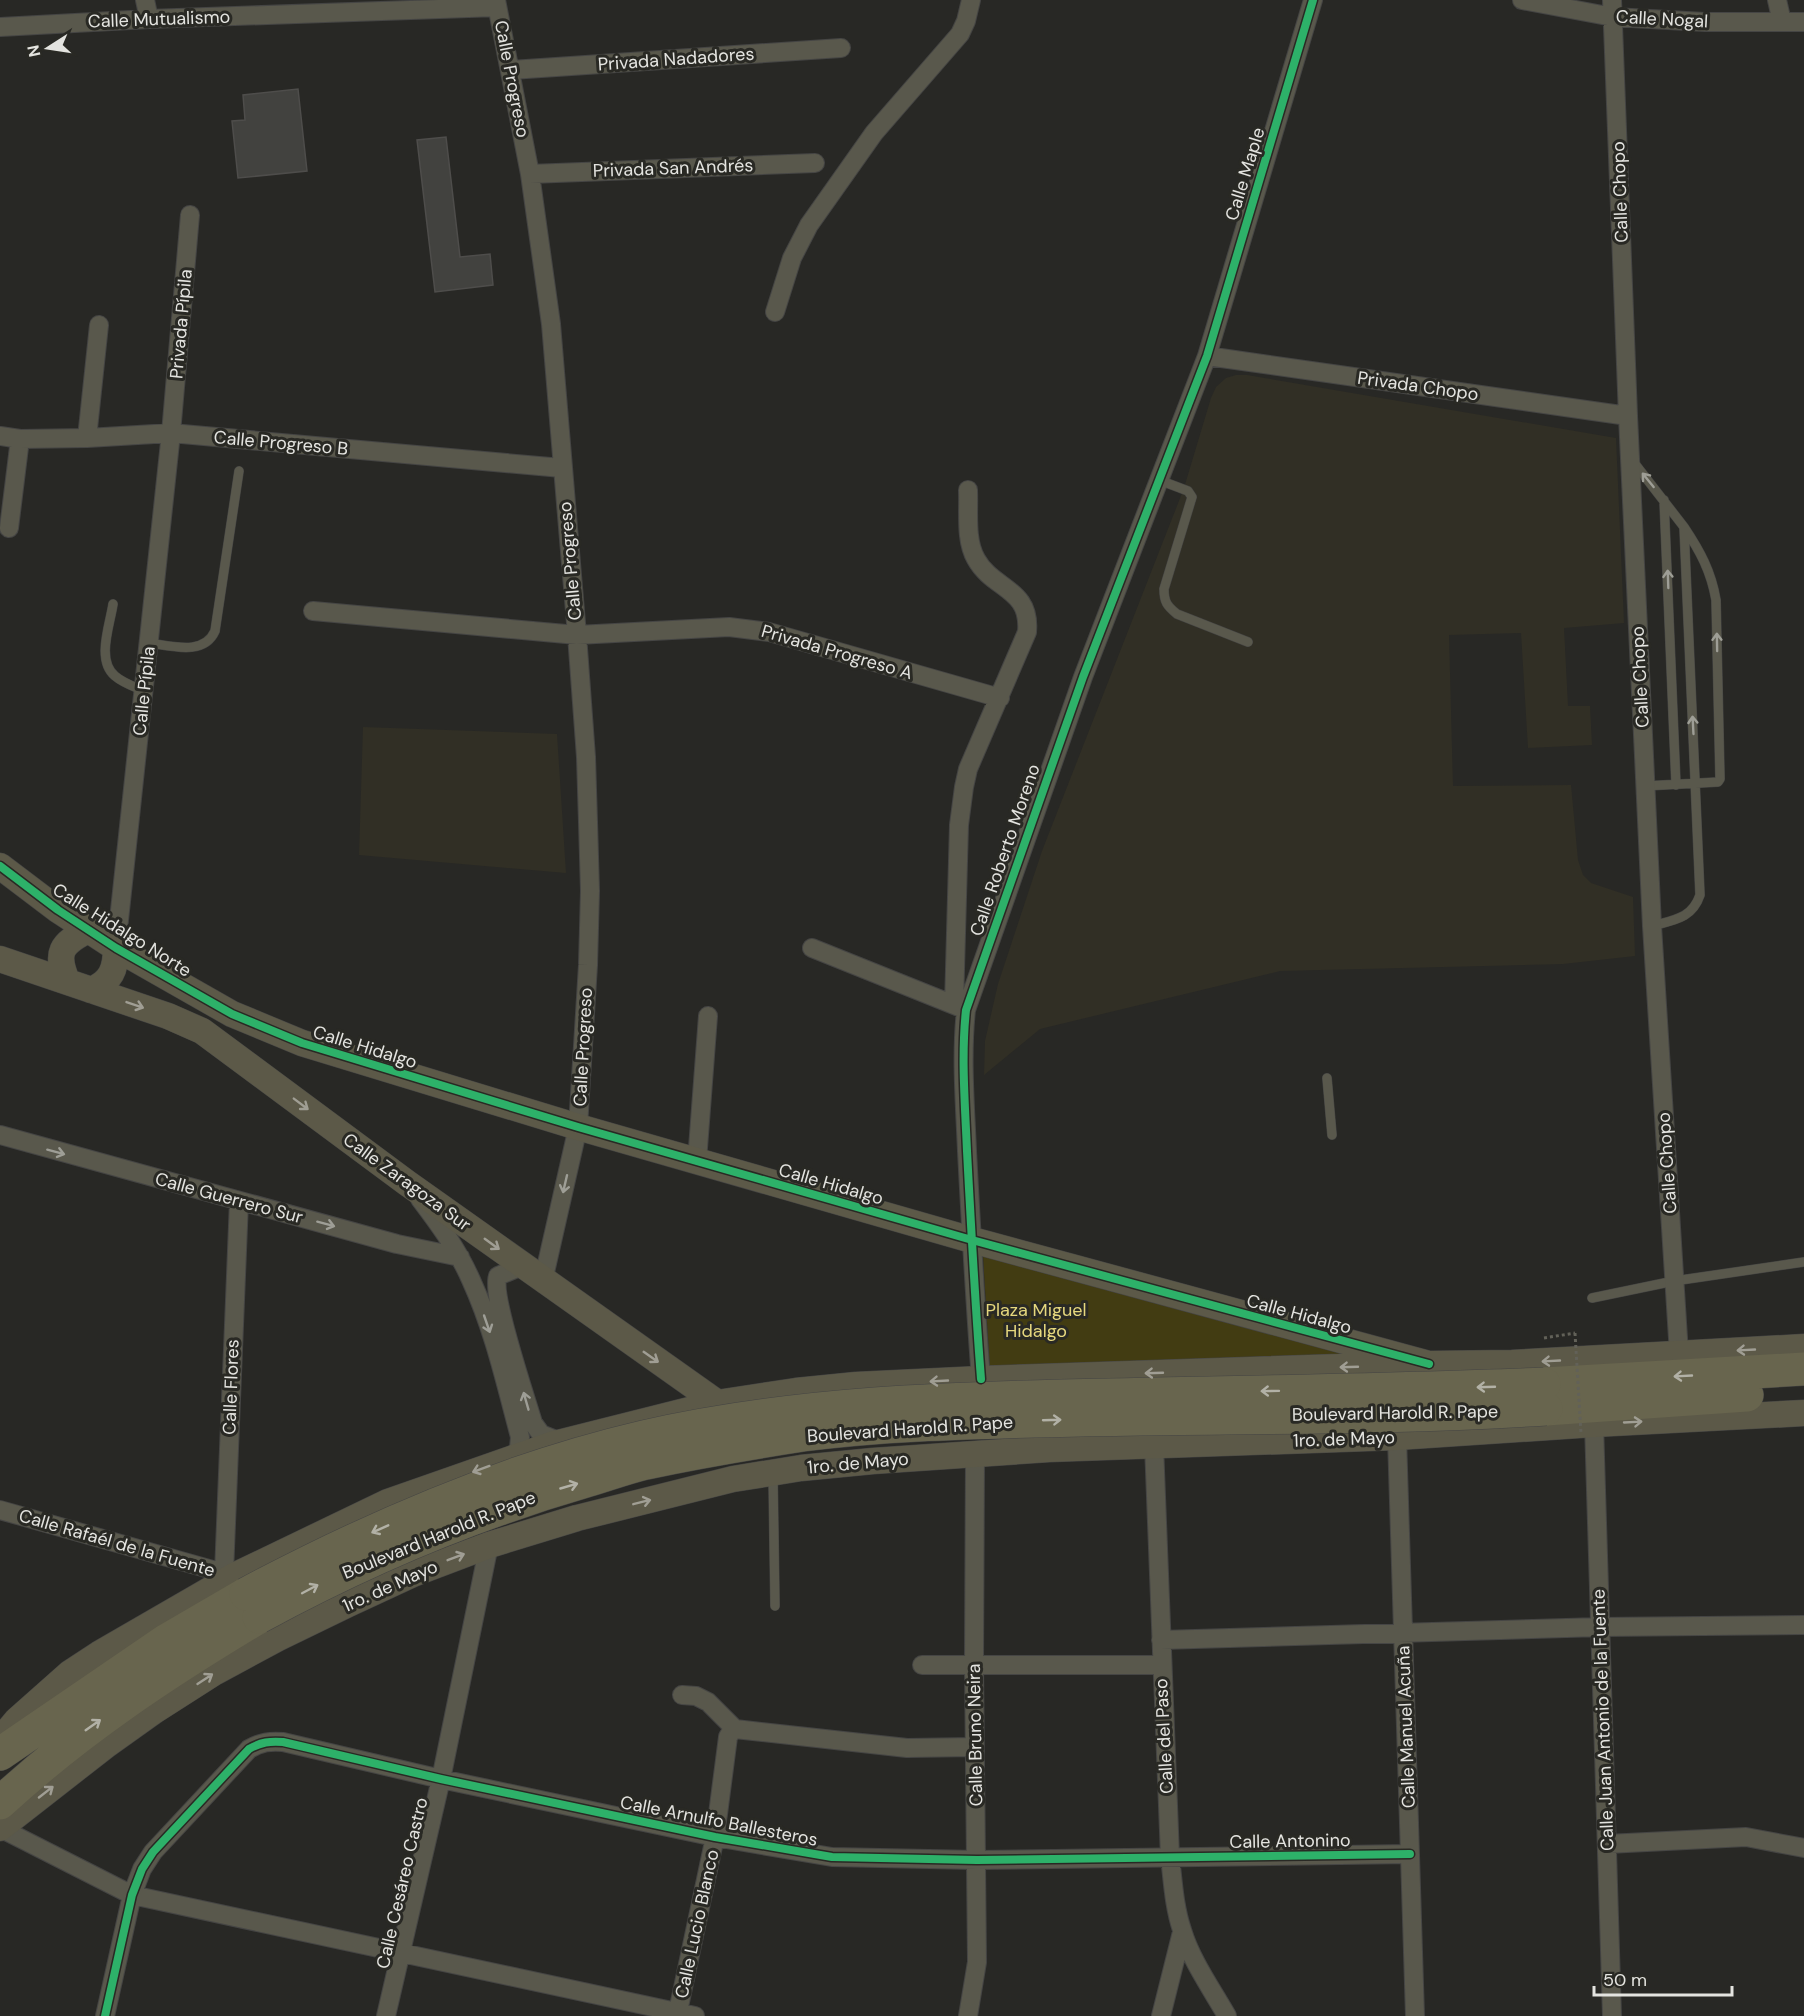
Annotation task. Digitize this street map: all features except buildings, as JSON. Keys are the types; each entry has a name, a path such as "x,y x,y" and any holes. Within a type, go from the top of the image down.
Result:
{"highway":[{"name":"Boulevard Harold R. Pape","path":"1545,1396 1804,1369"},
{"name":"Boulevard Harold R. Pape","path":"0,1754 241,1590 382,1528 535,1468 644,1437 731,1420 836,1406 991,1397 1457,1388 1545,1396 1804,1392"},
{"name":"Boulevard Harold R. Pape","path":"0,1803 87,1729 177,1666 241,1590"}],"main road":[{"name":"Calle Hidalgo Norte","path":"0,866 116,948 232,1014"},
{"path":"67,981 62,968 61,952 70,940 88,930"},
{"path":"92,990 103,984 111,975 116,948"},
{"name":"Calle Zaragoza Sur","path":"0,959 168,1016 202,1031 522,1266 717,1403 742,1425 773,1472"},
{"name":"Calle Hidalgo","path":"232,1014 302,1043 578,1127 972,1240 1441,1364"},
{"path":"0,1740 17,1720 44,1695 70,1673 99,1654 241,1590 388,1502 561,1442 717,1403 856,1385 1441,1364 1804,1347"},
{"name":"1ro. de Mayo","path":"0,1828 154,1711 215,1672 348,1604 415,1573 489,1545 577,1518 733,1479 773,1472 873,1461 975,1454 1154,1444 1397,1437 1587,1428 1804,1413"},
{"path":"657,1418 670,1423 680,1434 686,1446 685,1478 674,1494"}],"street":[{"path":"145,0 149,19"},
{"path":"775,312 792,258 804,233 874,133 960,34 971,0"},
{"name":"Calle Maple","path":"1207,356 1312,0"},
{"name":"Calle Nogal","path":"1522,0 1613,9 1705,22 1804,22"},
{"path":"1777,0 1782,22"},
{"name":"Calle Mutualismo","path":"0,27 497,3"},
{"name":"Calle Progreso","path":"497,3 530,174 550,324 586,757 590,891 578,1127 543,1281"},
{"name":"Calle Chopo","path":"1613,9 1645,786 1679,1354"},
{"name":"Privada Nadadores","path":"511,70 841,48"},
{"name":"Privada San Andrés","path":"530,174 815,162"},
{"name":"Privada Pípila","path":"171,434 190,215"},
{"path":"87,438 99,325"},
{"name":"Privada Chopo","path":"1207,356 1628,416"},
{"name":"Calle Roberto Moreno","path":"981,1379 965,1097 964,1028 960,1007 1083,677 1207,356"},
{"name":"Calle Progreso B","path":"0,436 20,439 171,434 562,468"},
{"name":"Calle Pípila","path":"116,948 171,434"},
{"path":"9,528 20,439"},
{"path":"812,948 960,1007 959,825 963,787 968,769 1027,632 1028,621 1020,598 982,568 976,559 970,534 968,490"},
{"name":"Privada Progreso A","path":"314,611 577,635 750,628 1000,698"},
{"path":"697,1161 708,1016"},
{"name":"Calle Guerrero Sur","path":"0,1135 406,1246 460,1257"},
{"path":"408,1183 439,1224 472,1280 499,1358 520,1437 519,1448 512,1458"},
{"name":"Calle Flores","path":"239,1201 241,1590"},
{"path":"522,1266 498,1276 495,1289 499,1308 533,1423 541,1434 561,1442"},
{"name":"Calle Juan Antonio de la Fuente","path":"1587,1428 1600,1627 1612,2016"},
{"name":"Calle Manuel Acuña","path":"1397,1437 1415,2016"},
{"name":"Calle del Paso","path":"1154,1444 1170,1857 1176,1909 1182,1932 1227,2016"},
{"name":"Calle Bruno Neira","path":"968,2016 977,1962 974,1747 975,1454"},
{"name":"Calle Rafaél de la Fuente","path":"0,1510 241,1590"},
{"name":"Calle Cesáreo Castro","path":"386,2016 441,1779 489,1545"},
{"path":"1161,1640 1600,1627 1804,1625"},
{"path":"922,1665 1161,1665"},
{"path":"682,1695 696,1696 708,1702 735,1729 907,1748 974,1747"},
{"name":"Calle Lucio Blanco","path":"684,2015 716,1837 728,1737 735,1729"},
{"name":"Calle Arnulfo Ballesteros","path":"132,1894 142,1869 153,1852 249,1749 260,1743 271,1741 716,1837 832,1857 977,1860 1170,1857"},
{"path":"0,1828 132,1894 684,2015"},
{"path":"1606,1844 1746,1837 1804,1848"},
{"name":"Calle Antonino","path":"1170,1857 1410,1854"},
{"path":"105,2016 132,1894"},
{"path":"1161,2016 1182,1932"}],"lane":[{"path":"1630,458 1684,527 1707,563 1713,580 1716,600 1720,779 1718,782 1645,786"},
{"path":"149,644 196,648 212,640 239,471"},
{"path":"1159,480 1188,491 1192,497 1164,589 1167,607 1177,614 1248,642"},
{"path":"1664,500 1676,785"},
{"path":"1652,926 1691,912 1697,905 1700,895 1684,527"},
{"path":"113,604 106,646 108,667 120,680 144,691"},
{"path":"1327,1077 1332,1135"},
{"path":"1592,1298 1674,1281 1804,1262"},
{"path":"773,1472 774,1606"}],"path":[{"path":"1575,1333 1587,1428"}],"shaded area":[{"path":"1236,375 1616,438 1624,623 1564,628 1568,706 1590,706 1592,745 1528,748 1521,633 1449,635 1453,786 1571,785 1578,860 1583,875 1591,883 1633,897 1635,956 1563,964 1280,971 1040,1029 984,1075 985,1041 998,984 1042,851 1184,488 1211,398 1216,387 1226,378"},
{"path":"363,727 557,734 566,873 359,855"}],"green space":[{"name":"Plaza Miguel Hidalgo","path":"983,1255 1376,1358 990,1371"}],"cycle path":[{"path":"981,1379 964,1098 966,1010 1083,677 1207,356 1313,0"},
{"path":"0,866 58,910 116,948 232,1014 302,1043 578,1127 972,1240 1429,1364"},
{"path":"105,2016 132,1895 142,1869 153,1852 249,1749 270,1742 283,1742 441,1779 715,1837 832,1857 977,1860 1410,1854"}]}
